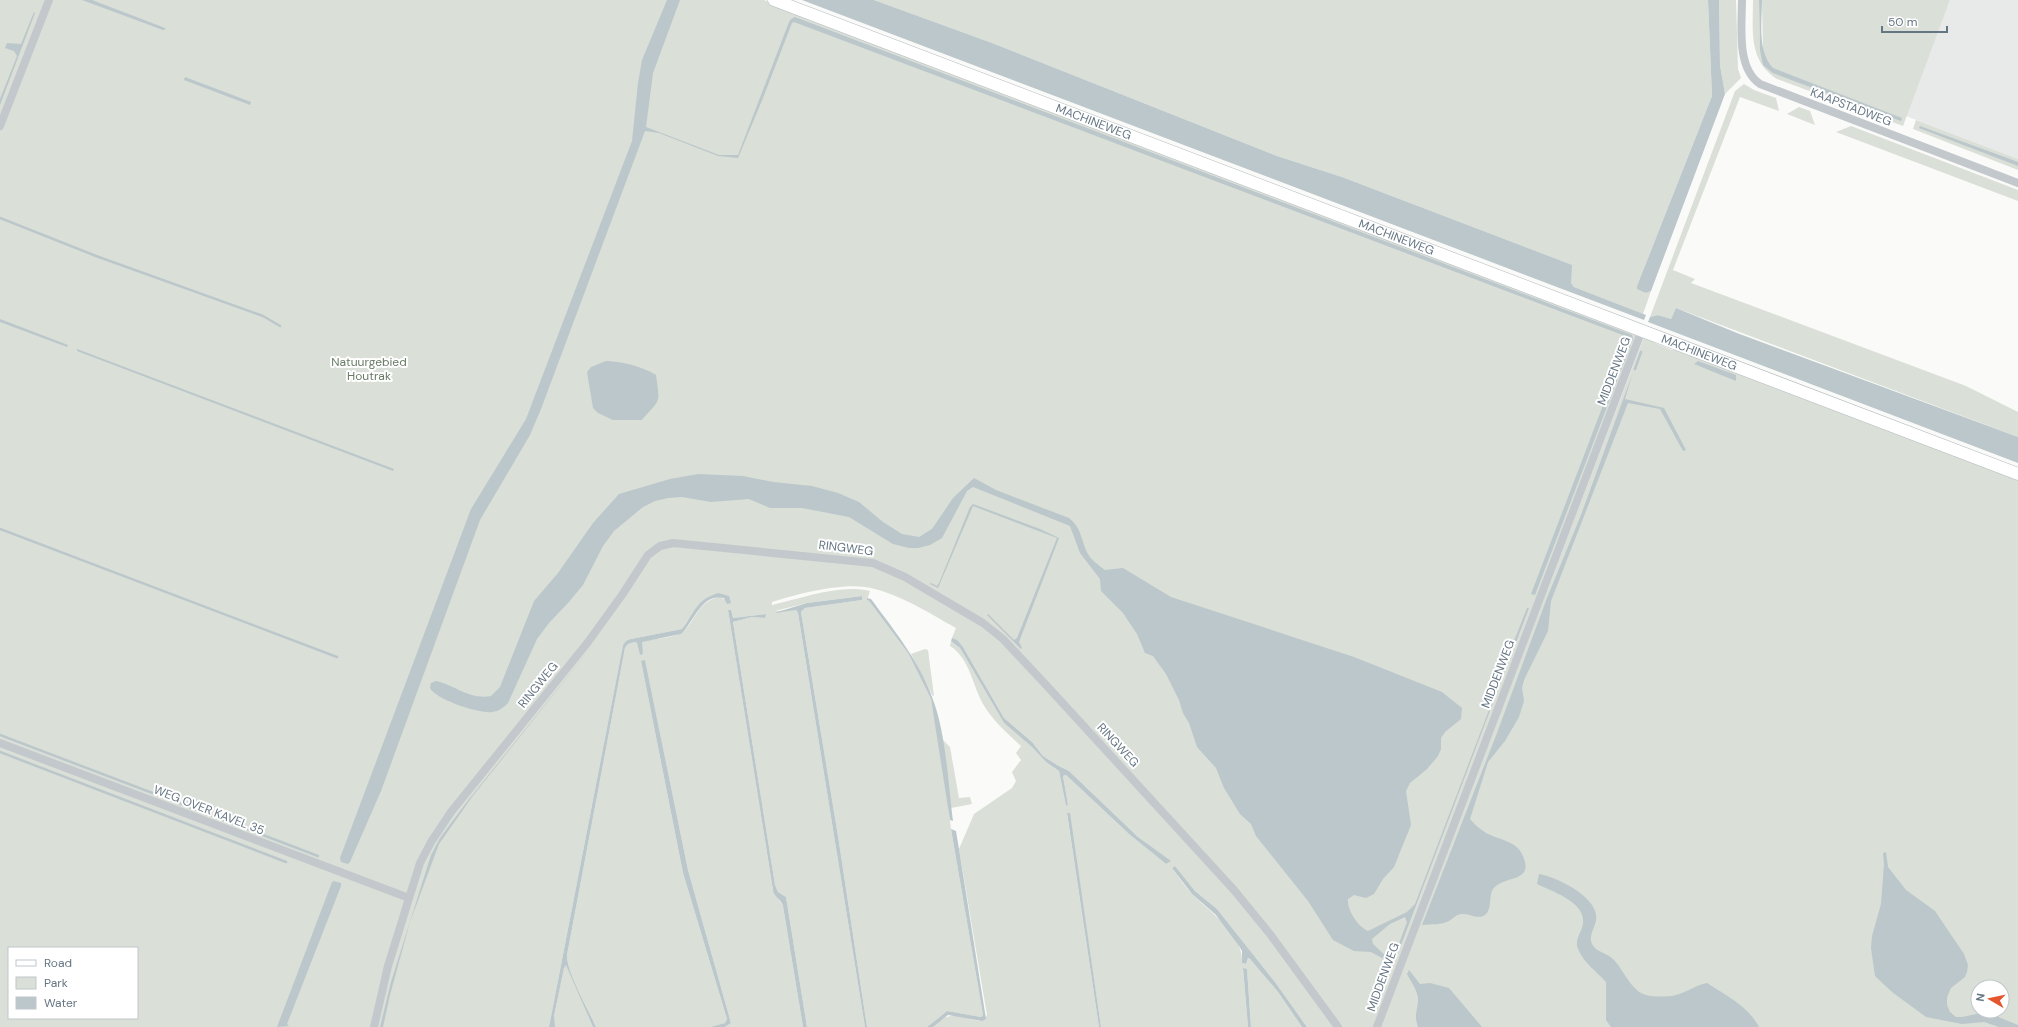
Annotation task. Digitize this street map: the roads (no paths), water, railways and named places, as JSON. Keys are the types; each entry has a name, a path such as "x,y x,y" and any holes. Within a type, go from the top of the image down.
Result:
{"street":[{"path":"0,126 48,0"},
{"name":"MACHINEWEG","path":"774,0 2018,474"},
{"name":"KAAPSTADWEG","path":"1742,0 1744,59 1750,75 1760,84 2018,183"},
{"name":"MIDDENWEG","path":"1377,1027 1642,330"},
{"name":"RINGWEG","path":"374,1027 388,966 423,855 443,823 588,642 622,595 648,555 655,548 664,544 678,543 862,561 885,566 980,621 1003,639 1248,907 1296,968 1338,1027"},
{"name":"WEG OVER KAVEL 35","path":"0,743 409,898"}],"water":[{"path":"82,0 92,0 166,29 163,30"},
{"path":"667,0 680,0 653,73 646,127 719,155 738,155 789,22 795,17 1632,335 1633,339 1535,595 1531,594 1628,337 794,22 792,23 738,158 718,156 659,133 645,131 541,409 530,435 480,520 381,791 350,862 348,864 341,862 340,858 471,509 526,419 632,141 642,60"},
{"path":"802,0 874,0 992,43 1277,156 1342,177 1572,265 1571,283 1574,287 1646,315 1644,320"},
{"path":"1708,0 1719,0 1720,65 1725,94 1651,291 1646,293 1637,289 1637,286 1712,96"},
{"path":"1759,0 1762,0 1762,45 1768,61 1773,68 1902,118 1901,121 1773,73 1763,65 1760,50"},
{"path":"34,12 35,13 0,105 0,99 17,56 14,51 5,48 7,43 21,44"},
{"path":"185,77 251,102 250,105 184,80"},
{"path":"1920,126 2018,162 2018,166 1919,128"},
{"path":"1676,308 1737,333 2018,437 2018,463 1648,322 1650,317 1658,315 1671,319"},
{"path":"0,319 68,345 67,347 0,322"},
{"path":"77,349 394,469 393,471 77,351"},
{"path":"606,361 632,365 656,375 658,400 642,420 613,420 598,413 593,408 587,372 591,367"},
{"path":"1698,361 1736,375 1736,381 1694,364"},
{"path":"1632,375 1625,399 1664,408 1686,450 1683,451 1660,409 1628,403 1551,601 1548,631 1524,680 1522,688 1524,701 1519,717 1505,741 1488,762 1470,819 1486,833 1515,846 1522,854 1525,870 1517,877 1498,884 1493,889 1488,911 1483,916 1477,917 1468,914 1460,914 1449,921 1440,924 1422,925 1497,733 1547,598 1581,515"},
{"path":"698,474 743,476 773,482 812,486 838,493 859,502 883,522 902,534 919,537 932,529 953,498 974,478 996,490 1069,518 1079,530 1089,556 1105,570 1123,568 1171,597 1354,657 1442,692 1462,708 1461,719 1445,732 1441,738 1441,749 1438,756 1427,769 1410,783 1406,791 1411,825 1394,867 1383,879 1374,894 1366,898 1354,895 1348,899 1351,913 1357,922 1368,931 1407,912 1415,904 1497,689 1498,682 1527,608 1529,608 1398,953 1396,952 1407,922 1405,917 1390,924 1372,939 1373,944 1389,959 1389,962 1371,952 1354,951 1333,940 1308,901 1256,836 1251,824 1240,814 1224,788 1216,768 1197,747 1189,723 1166,674 1153,656 1145,653 1137,634 1123,613 1101,591 1100,579 1080,553 1070,526 973,487 967,491 942,538 930,545 918,548 909,548 893,544 849,517 802,508 770,508 749,499 711,502 682,497 655,501 643,507 614,531 603,546 583,585 549,623 537,639 508,703 499,710 492,712 478,711 448,701 440,697 430,688 431,683 436,681 476,696 491,696 500,687 534,601 558,573 593,523 619,494 670,479"},
{"path":"973,504 1040,529 1059,538 1019,642 1022,648 1021,649 987,615 988,614 1014,640 1017,638 1057,538 973,506 938,588 930,584 931,583 937,586 939,583 970,507"},
{"path":"718,593 729,596 731,603 727,604 724,598 710,600 699,609 681,634 642,642 643,654 640,655 637,643 635,642 628,644 625,648 567,955 570,971 578,991 596,1027 593,1027 566,965 564,968 554,1016 555,1027 549,1027 623,645 626,641 631,639 682,629 704,599"},
{"path":"862,596 862,600 805,608 801,612 838,836 867,1027 865,1027 798,613 796,610 774,613 807,603"},
{"path":"867,598 871,599 905,646 927,684 937,711 940,726 948,774 953,821 950,820 931,699 908,653"},
{"path":"728,610 731,610 733,618 766,614 765,618 752,617 733,622 775,885 778,892 786,897 807,1027 803,1027 783,906 773,890"},
{"path":"952,638 957,640 963,647 1004,718 1032,742 1043,756 1069,771 1138,837 1171,861 1166,864 1129,834 1066,775 1063,776 1068,805 1066,806 1059,771 1046,762 1033,748 1004,723 960,648 951,641"},
{"path":"596,641 472,797 439,844 410,922 383,1027 380,1027 391,982 431,855 440,838 466,803"},
{"path":"645,660 688,870 731,1023 725,1027 710,1027 725,1023 727,1019 683,873 641,661"},
{"path":"1067,813 1070,813 1101,1027 1099,1027"},
{"path":"951,829 956,831 986,1019 982,1021 948,1015 933,1027 927,1027 947,1011 981,1017 983,1015"},
{"path":"1886,852 1888,867 1906,890 1935,911 1964,954 1968,965 1967,972 1965,977 1951,988 1947,997 1947,1005 1950,1012 1956,1017 1970,1015 1970,1019 2003,1019 2018,1025 2018,1027 1999,1027 1984,1022 1962,1024 1926,1017 1892,992 1875,976 1871,948 1872,936 1881,904 1884,864 1883,853"},
{"path":"1175,866 1195,891 1217,909 1275,982 1307,1027 1302,1027 1278,992 1250,959 1248,958 1246,964 1242,963 1242,951 1239,946 1216,915 1192,894 1172,868"},
{"path":"1539,874 1556,879 1566,884 1576,890 1591,904 1595,912 1596,920 1591,935 1592,944 1596,949 1613,959 1632,985 1641,993 1653,996 1673,996 1707,983 1743,1007 1759,1027 1611,1027 1606,1020 1606,982 1590,967 1578,949 1577,942 1583,923 1579,909 1566,898 1537,884"},
{"path":"334,881 341,883 341,886 287,1024 289,1026 277,1027 332,882"},
{"path":"1243,968 1247,969 1251,1027 1248,1027"},
{"path":"1409,970 1420,984 1430,983 1449,988 1482,1027 1418,1027 1416,1017 1418,998 1407,974"}],"waterway":[{"path":"0,218 96,256 263,316 280,326"},
{"path":"1635,369 1641,352"},
{"path":"0,529 337,657"},
{"path":"0,735 318,856"},
{"path":"0,752 286,862"}],"park label":[{"name":"Natuurgebied Houtrak","path":"369,369"}]}
